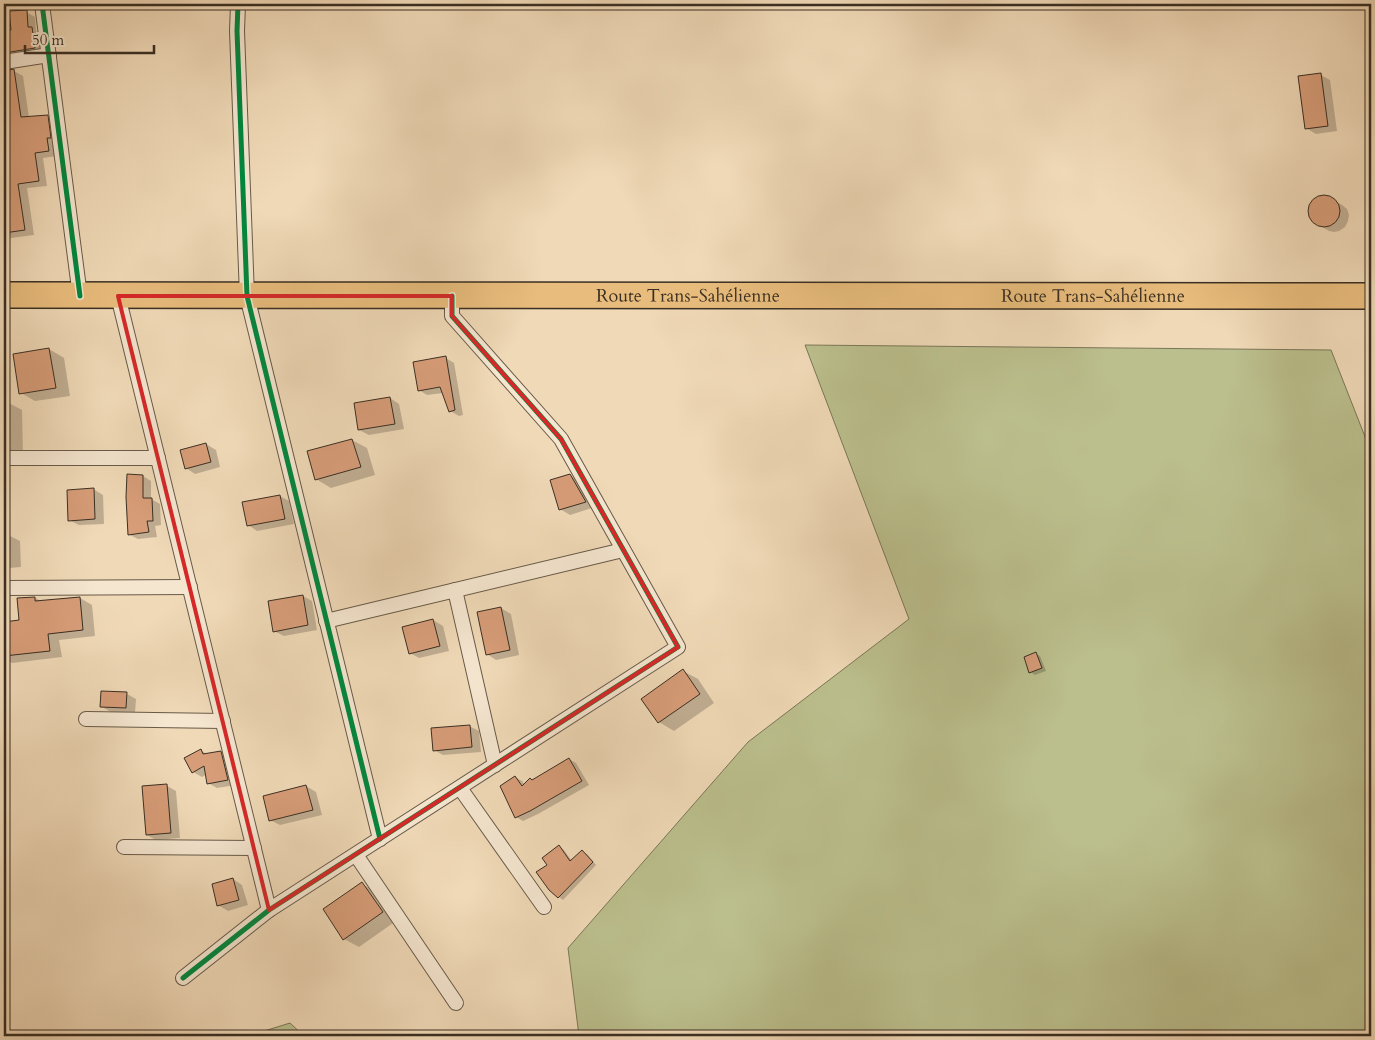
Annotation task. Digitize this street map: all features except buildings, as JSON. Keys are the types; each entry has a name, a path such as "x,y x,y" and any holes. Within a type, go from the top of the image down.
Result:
{"highway":[{"name":"Route Trans-Sahélienne","path":"4,295 1371,296"}],"street":[{"path":"42,4 80,296"},
{"path":"238,4 247,296 380,839"},
{"path":"4,62 49,55"},
{"path":"118,296 269,910"},
{"path":"183,978 269,910 678,648 562,439 452,316 452,296"},
{"path":"4,458 158,458"},
{"path":"326,621 623,550"},
{"path":"4,588 190,587"},
{"path":"455,590 495,765"},
{"path":"86,720 223,721"},
{"path":"460,788 544,907"},
{"path":"124,848 254,848"},
{"path":"356,855 456,1003"}],"highlighted area":[{"path":"118,296 452,296 452,316 561,439 678,647 269,910"}],"green space":[{"path":"805,345 1331,350 1371,452 1371,1036 579,1036 568,948 748,742 909,619"},
{"path":"290,1023 304,1036 248,1036"}],"cycle path":[{"path":"42,4 80,296"},
{"path":"238,4 237,31 247,296 380,839"},
{"path":"183,978 269,910 678,647 561,439 452,316 452,296"}]}
